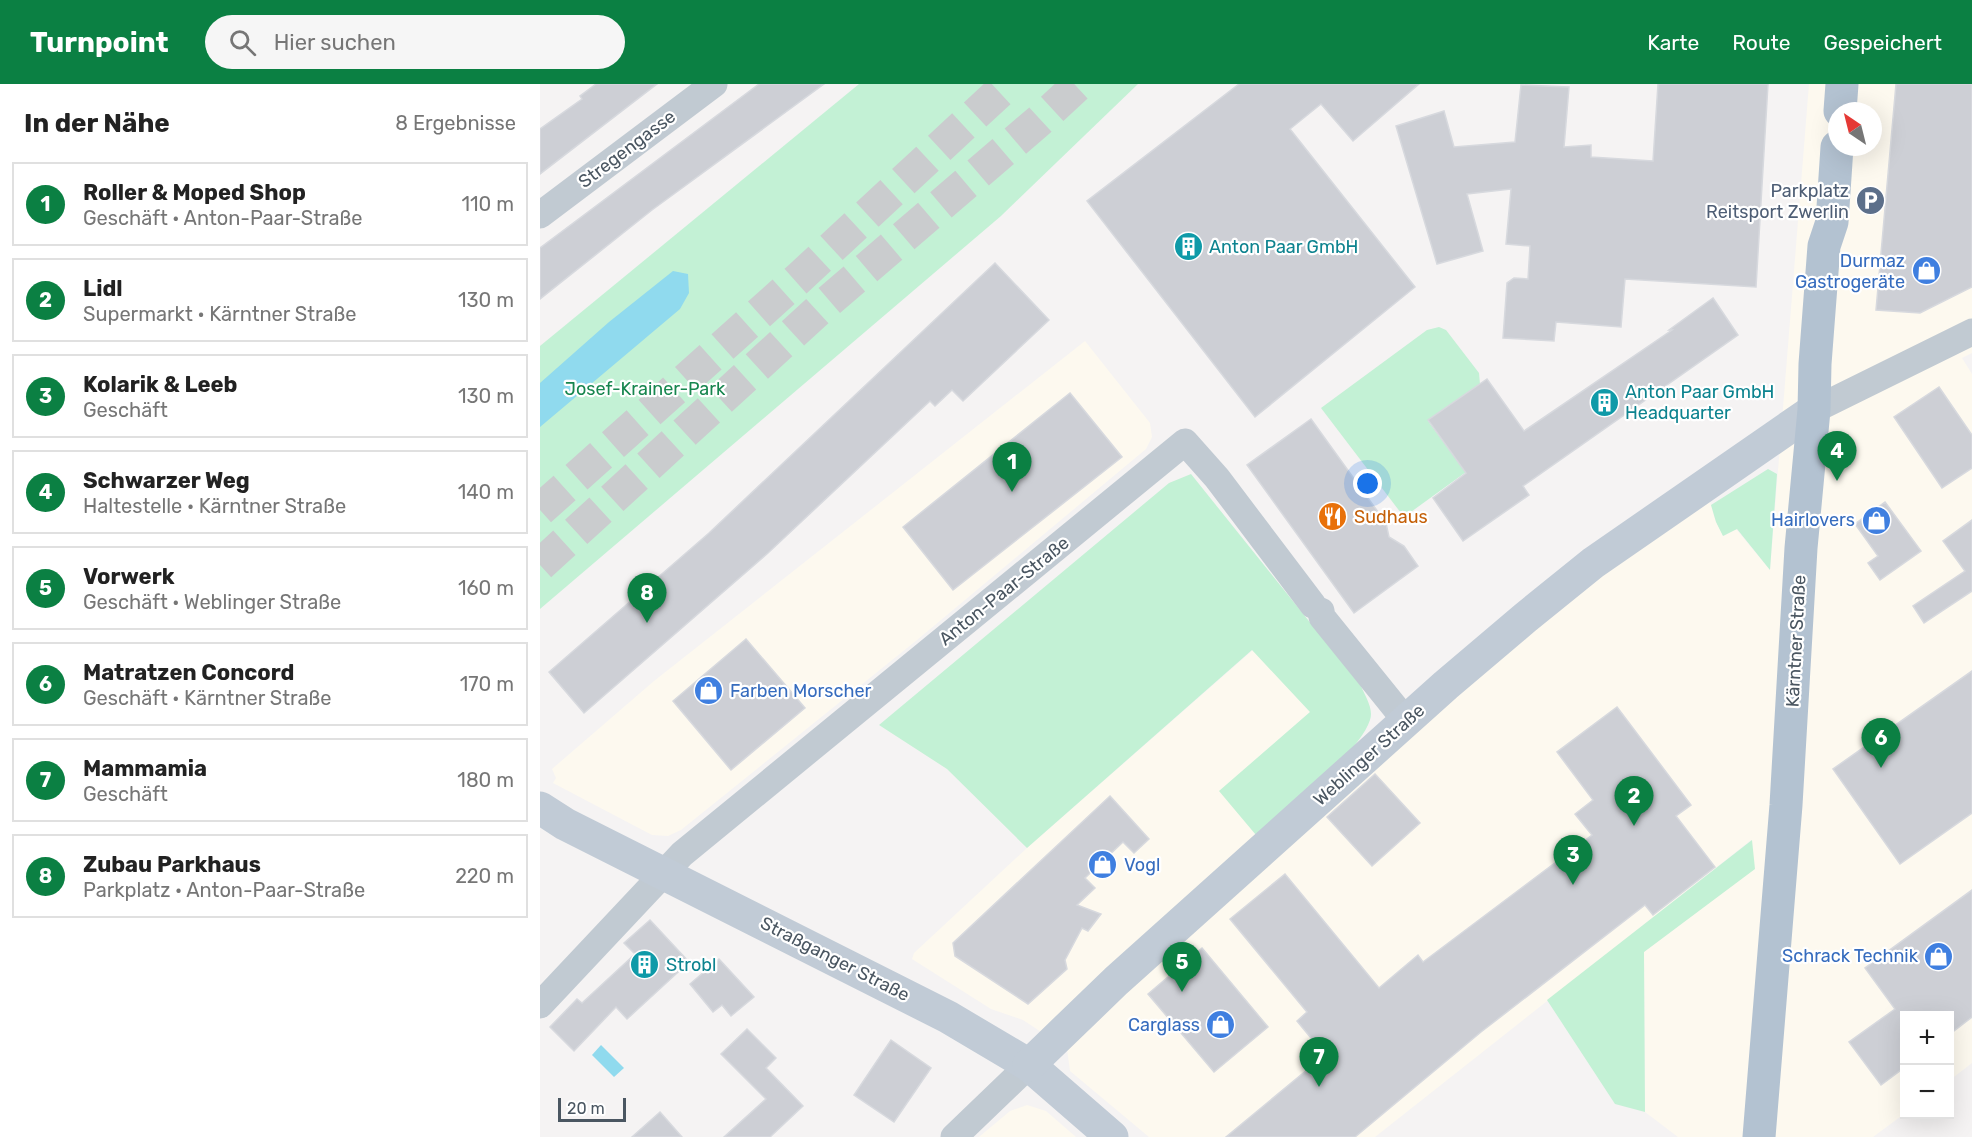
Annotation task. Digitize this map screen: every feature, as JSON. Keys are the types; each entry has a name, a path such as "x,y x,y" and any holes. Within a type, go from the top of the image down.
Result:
{"main road":[{"path":"1841,102 1842,84"},
{"name":"Kärntner Straße","path":"1759,1137 1786,805 1801,548 1814,410 1815,363 1824,246 1832,222 1837,156"}],"street":[{"name":"Stregengasse","path":"540,215 714,84"},
{"path":"1814,410 1972,332"},
{"name":"Weblinger Straße","path":"954,1137 1116,981 1406,721 1593,563 1814,410"},
{"name":"Anton-Paar-Straße","path":"665,874 682,854 732,812 1185,442 1217,478 1322,617 1406,721"},
{"name":"Straßganger Straße","path":"540,808 948,1017 1029,1065 1112,1137"},
{"path":"540,1005 665,874"}],"shaded area":[{"path":"1809,84 1972,84 1972,353 1962,358 1972,374 1972,1063 1954,1077 1954,1011 1900,1011 1900,1117 1873,1137 1678,1137 1645,1112 1644,952 1754,869 1751,840 1375,1137 1149,1137 1070,1071 1067,1049 1023,1020 991,1009 912,959 914,953 1027,848 1253,650 1310,712 1220,791 1256,835 1473,680 1614,565 1710,502 1716,522 1724,536 1736,529 1770,570"},
{"path":"1085,341 1150,423 1152,437 1146,449 917,640 681,830 668,836 652,835 553,783 556,778 552,769 654,681"},
{"path":"1027,1105 1046,1111 1076,1137 979,1137 1010,1111"}],"green space":[{"name":"Josef-Krainer-Park","path":"859,84 1138,84 1001,216 540,609 540,346"},
{"path":"1439,327 1446,330 1479,373 1480,384 1428,421 1450,451 1479,430 1495,451 1404,517 1321,408 1427,330"},
{"path":"1768,469 1777,474 1770,570 1737,529 1723,536 1711,505"},
{"path":"1191,474 1361,686 1370,707 1370,720 1351,750 1302,797 1256,835 1219,791 1310,712 1252,650 1027,848 947,769 879,725 1169,483"},
{"path":"1752,840 1755,869 1644,952 1645,1112 1615,1104 1547,1000"}],"water":[{"path":"673,271 688,274 689,293 680,309 540,427 540,383 609,322"},
{"path":"601,1045 624,1068 614,1077 592,1055"}],"building":[{"path":"596,84 657,84 540,174 540,129 582,99 580,96"},
{"path":"759,84 824,84 652,210 540,299 540,248"},
{"name":"Anton Paar GmbH","path":"1239,84 1419,84 1353,141 1321,104 1290,129 1415,287 1255,417 1087,201"},
{"path":"1658,84 1768,84 1756,287 1625,279 1621,327 1556,322 1554,341 1503,338 1507,283 1514,278 1528,279 1530,246 1506,244 1511,189 1467,194 1483,251 1437,264 1396,126 1444,111 1454,147 1515,142 1521,85 1569,87 1564,147 1591,145 1591,157 1653,161"},
{"path":"1896,84 1972,84 1972,287 1920,313 1876,310"},
{"path":"995,263 1049,320 963,401 952,390 935,406 930,401 768,553 584,713 549,672 709,533"},
{"name":"Anton Paar GmbH Headquarter","path":"1713,298 1738,335 1523,486 1529,495 1463,541 1433,498 1466,473 1428,420 1487,379 1524,431 1672,330 1669,330"},
{"path":"1939,387 1972,435 1972,468 1942,488 1894,417"},
{"path":"1070,393 1122,457 953,590 903,527"},
{"name":"Sudhaus","path":"1311,419 1386,523 1389,537 1404,546 1418,566 1354,613 1247,465"},
{"path":"1885,502 1921,551 1880,580 1868,563 1878,556 1855,524"},
{"path":"1972,520 1972,591 1924,623 1913,606 1965,571 1943,541"},
{"path":"746,639 805,708 731,770 673,701"},
{"path":"1972,671 1972,813 1900,864 1833,769"},
{"path":"1617,707 1691,805 1676,816 1715,867 1653,915 1645,905 1481,1032 1355,1137 1226,1137 1325,1055 1297,1021 1307,1012 1230,919 1285,874 1379,988 1418,955 1423,962 1592,835 1575,814 1593,800 1557,752"},
{"path":"1375,774 1420,823 1372,866 1327,817"},
{"path":"1110,796 1149,839 1134,853 1123,842 1085,878 1095,888 1077,905 1101,914 1088,931 1082,928 1065,960 1067,969 1028,1004 955,956 953,943"},
{"path":"1972,890 1972,1017 1954,1031 1954,1011 1900,1011 1900,1071 1881,1085 1849,1042 1895,1009 1865,968"},
{"name":"Strobl","path":"650,920 689,962 627,1019 616,1007 574,1051 550,1027 577,999 582,1003 635,954 624,943"},
{"path":"1202,948 1268,1027 1214,1072 1148,994"},
{"path":"719,959 754,997 731,1016 722,1005 713,1012 690,984"},
{"path":"747,1029 776,1058 766,1068 803,1106 770,1137 724,1137 766,1099 721,1054"},
{"path":"891,1040 931,1068 894,1122 854,1095"},
{"path":"660,1112 682,1137 632,1137"}],"tunnel":[{"path":"540,510 799,278 1008,84"},
{"path":"540,565 824,305 1079,84"}],"place":[{"name":"Parkplatz Reitsport Zwerlin","path":"1870,201"},
{"name":"Anton Paar GmbH","path":"1188,247"},
{"name":"Durmaz Gastrogeräte","path":"1926,271"},
{"name":"Anton Paar GmbH Headquarter","path":"1604,402"},
{"name":"Schwarzer Weg","path":"1837,481"},
{"name":"Roller & Moped Shop","path":"1012,492"},
{"name":"Sudhaus","path":"1333,517"},
{"name":"Hairlovers","path":"1876,520"},
{"name":"Zubau Parkhaus","path":"647,623"},
{"name":"Farben Morscher","path":"709,691"},
{"name":"Matratzen Concord","path":"1881,768"},
{"name":"Lidl","path":"1634,826"},
{"name":"Vogl","path":"1103,865"},
{"name":"Kolarik & Leeb","path":"1573,885"},
{"name":"Schrack Technik","path":"1939,956"},
{"name":"Strobl","path":"645,965"},
{"name":"Vorwerk","path":"1182,992"},
{"name":"Carglass","path":"1221,1025"},
{"name":"Mammamia","path":"1319,1087"}]}
